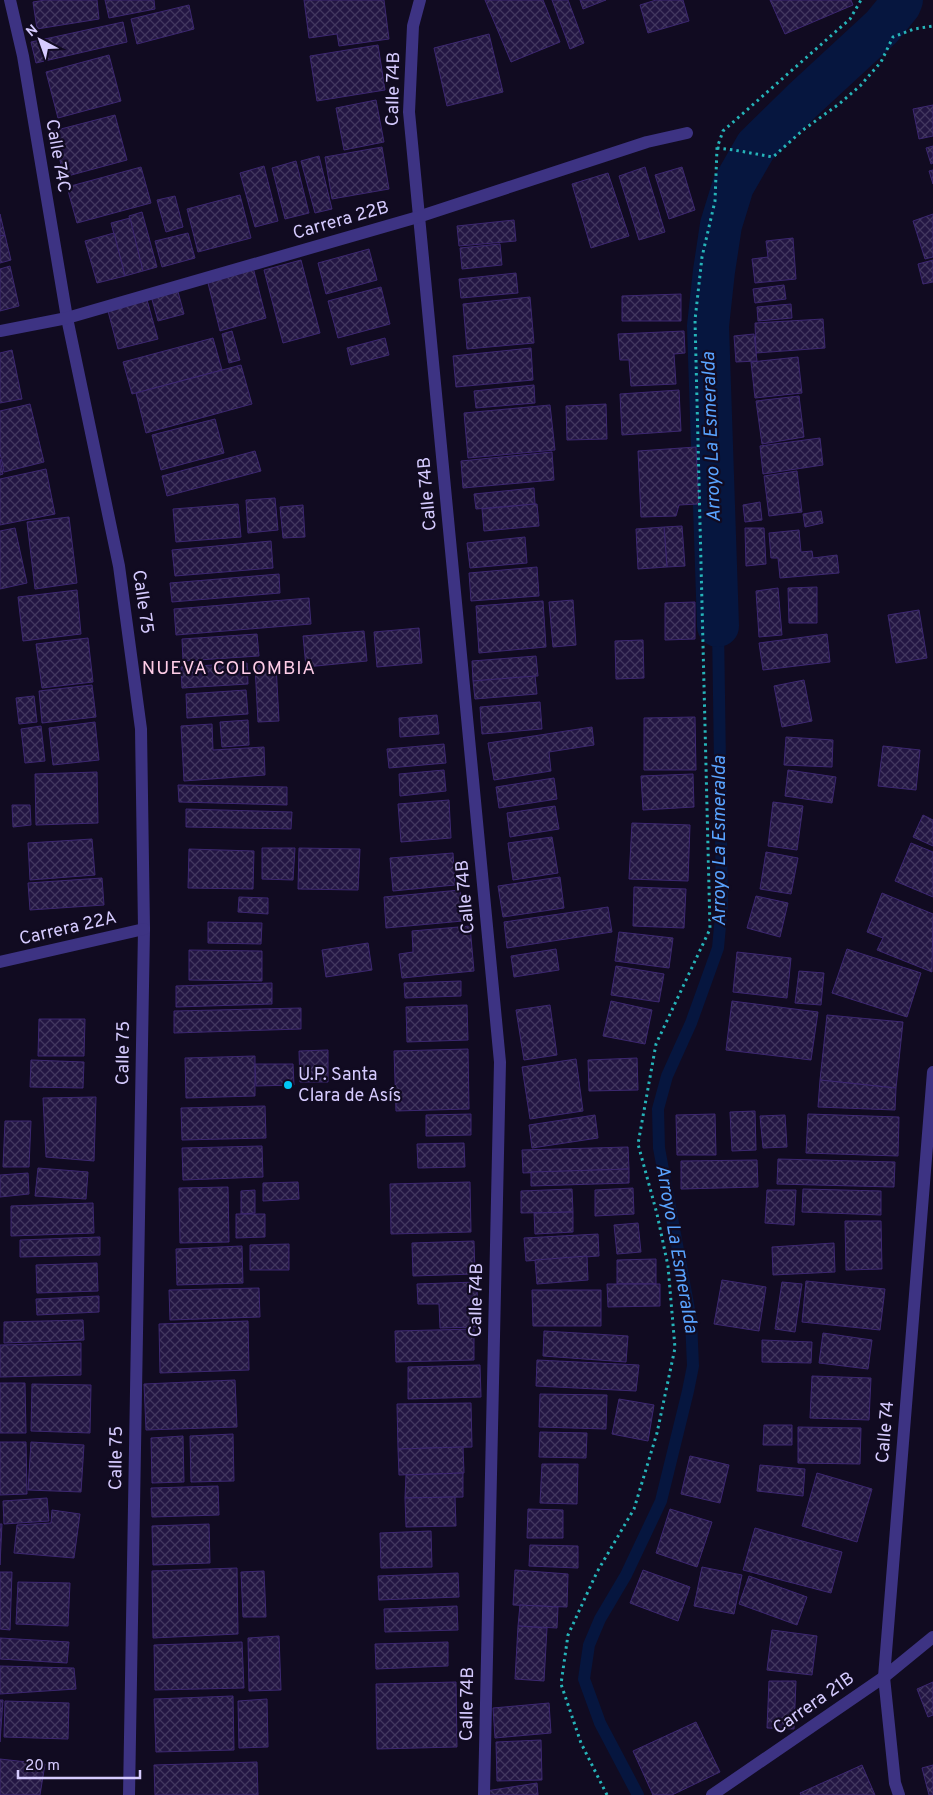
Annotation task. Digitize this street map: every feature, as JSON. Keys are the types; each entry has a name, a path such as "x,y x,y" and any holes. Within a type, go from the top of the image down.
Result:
{"street":[{"name":"Calle 74C","path":"10,0 24,66 67,318"},
{"name":"Calle 74B","path":"420,0 413,26 409,112 500,1062 484,1795"},
{"name":"Carrera 22B","path":"0,331 67,318 418,217 647,142 687,133"},
{"name":"Calle 75","path":"67,318 119,566 141,729 144,929 129,1795"},
{"name":"Carrera 22A","path":"0,962 144,929"},
{"name":"Calle 74","path":"900,1795 895,1783 884,1677 933,1072"},
{"name":"Carrera 21B","path":"712,1795 884,1677 933,1637"}],"path":[{"path":"606,1795 581,1743 561,1684 568,1635 597,1572 634,1509 656,1433 675,1348 668,1266 657,1214 638,1144 656,1044 710,929 695,320 702,257 715,200 717,148 723,131 850,19 861,0"},
{"path":"717,148 773,157 802,130 839,104 860,86 881,62 894,37 914,29 933,26"}],"building":[{"path":"45,0 97,0 99,19 37,29 33,2"},
{"path":"105,0 154,0 155,9 109,18"},
{"path":"304,0 384,0 389,39 339,46 337,34 309,38"},
{"path":"485,0 543,0 560,42 511,62"},
{"path":"552,0 568,0 584,43 570,49"},
{"path":"580,0 606,0 583,9"},
{"path":"656,0 683,0 689,21 648,33 640,5"},
{"path":"770,0 851,0 853,5 785,34"},
{"path":"189,5 194,29 137,44 131,19"},
{"path":"123,22 127,42 36,63 31,42"},
{"path":"489,34 503,92 447,106 434,48"},
{"path":"378,45 385,90 317,101 310,56"},
{"path":"109,55 121,101 58,118 46,72"},
{"path":"376,100 384,142 344,150 336,108"},
{"path":"933,105 933,136 919,139 913,109"},
{"path":"115,115 127,160 64,177 53,131"},
{"path":"933,146 933,163 931,164 926,148"},
{"path":"382,147 389,189 332,199 325,157"},
{"path":"319,156 332,209 315,213 301,161"},
{"path":"296,161 309,213 285,219 272,168"},
{"path":"264,166 278,221 255,227 240,173"},
{"path":"141,167 151,203 77,223 67,187"},
{"path":"645,167 665,232 639,240 619,176"},
{"path":"682,167 695,210 669,219 655,175"},
{"path":"933,170 933,184 929,171"},
{"path":"608,173 629,236 591,248 572,184"},
{"path":"240,195 251,238 198,252 187,209"},
{"path":"175,196 183,227 166,232 157,200"},
{"path":"142,212 157,267 143,271 129,216"},
{"path":"0,214 5,235 0,236"},
{"path":"933,214 933,257 925,259 913,221"},
{"path":"130,218 143,271 125,276 111,223"},
{"path":"514,220 516,241 459,246 457,226"},
{"path":"114,233 125,276 97,283 85,241"},
{"path":"188,233 195,258 162,267 155,241"},
{"path":"5,235 11,260 0,263 0,236"},
{"path":"793,238 796,279 755,283 752,259 768,257 766,241"},
{"path":"500,244 502,265 462,269 460,248"},
{"path":"369,249 377,280 326,294 318,263"},
{"path":"301,260 320,333 283,343 264,270"},
{"path":"933,260 933,282 923,284 918,264"},
{"path":"10,266 19,306 0,311 0,269"},
{"path":"253,267 266,318 220,331 207,279"},
{"path":"516,273 518,293 461,298 459,279"},
{"path":"784,285 786,299 755,303 753,289"},
{"path":"381,287 390,324 338,338 328,301"},
{"path":"177,288 184,314 158,321 151,296"},
{"path":"681,294 681,321 622,321 622,296"},
{"path":"530,297 534,343 467,349 463,304"},
{"path":"147,300 158,339 118,349 108,311"},
{"path":"791,304 792,318 758,321 757,307"},
{"path":"823,319 825,348 756,353 755,323"},
{"path":"232,331 240,360 229,363 222,334"},
{"path":"684,331 685,353 674,354 676,384 631,386 629,360 620,360 618,334"},
{"path":"754,334 757,361 736,362 734,336"},
{"path":"213,338 222,370 132,394 123,362"},
{"path":"385,338 389,355 351,365 347,348"},
{"path":"531,348 533,380 456,387 453,356"},
{"path":"12,350 22,399 0,403 0,353"},
{"path":"798,357 802,393 755,398 751,362"},
{"path":"241,365 252,404 146,433 136,393"},
{"path":"534,385 535,403 476,408 474,391"},
{"path":"679,390 681,431 622,435 620,394"},
{"path":"799,396 804,437 762,444 756,401"},
{"path":"30,404 44,462 4,472 0,453 0,411"},
{"path":"606,404 607,439 567,440 566,406"},
{"path":"550,405 555,450 468,458 464,413"},
{"path":"215,419 224,453 161,470 152,435"},
{"path":"820,438 823,465 763,474 760,446"},
{"path":"696,447 699,504 679,505 676,516 641,517 638,451"},
{"path":"255,451 261,471 167,496 162,476"},
{"path":"552,452 554,480 463,488 461,461"},
{"path":"0,459 3,474 0,475"},
{"path":"46,469 55,514 0,525 0,479"},
{"path":"797,471 802,512 769,516 764,476"},
{"path":"534,488 535,504 476,509 474,494"},
{"path":"275,498 278,530 248,533 246,500"},
{"path":"760,502 762,520 745,522 743,505"},
{"path":"238,504 241,537 176,542 173,509"},
{"path":"537,504 539,526 484,531 482,509"},
{"path":"303,505 305,537 283,538 280,507"},
{"path":"821,511 823,523 805,527 803,514"},
{"path":"69,517 77,583 35,589 27,522"},
{"path":"682,526 685,566 667,567 664,527"},
{"path":"664,527 667,567 638,569 636,529"},
{"path":"15,528 27,583 0,589 0,531"},
{"path":"745,528 764,528 766,564 746,566"},
{"path":"799,530 801,552 812,551 813,558 837,555 839,573 780,578 778,558 771,558 769,533"},
{"path":"525,537 527,563 470,568 467,543"},
{"path":"271,541 273,568 175,576 172,550"},
{"path":"537,567 539,596 471,601 469,573"},
{"path":"279,574 280,593 172,602 170,583"},
{"path":"817,587 817,623 789,623 788,588"},
{"path":"778,588 782,635 759,637 756,591"},
{"path":"77,590 81,634 23,641 18,597"},
{"path":"309,598 311,624 176,635 174,609"},
{"path":"573,600 576,645 553,647 549,602"},
{"path":"543,601 546,647 479,653 476,606"},
{"path":"695,602 695,639 665,640 665,603"},
{"path":"919,610 927,658 896,663 888,615"},
{"path":"419,628 422,663 377,667 374,632"},
{"path":"364,631 367,661 306,667 303,636"},
{"path":"257,634 259,656 183,661 182,639"},
{"path":"827,634 830,662 763,670 759,643"},
{"path":"88,638 93,682 42,688 36,644"},
{"path":"643,640 644,678 616,679 615,641"},
{"path":"536,656 538,676 473,681 472,661"},
{"path":"247,663 248,684 182,688 181,667"},
{"path":"276,664 279,721 258,722 255,666"},
{"path":"535,676 537,694 475,699 473,681"},
{"path":"804,680 812,721 782,727 774,686"},
{"path":"92,685 96,717 42,723 39,691"},
{"path":"246,690 248,714 187,718 186,694"},
{"path":"34,696 37,722 19,724 16,698"},
{"path":"540,702 542,729 482,734 480,707"},
{"path":"437,715 439,734 400,737 399,718"},
{"path":"695,717 696,770 644,770 644,718"},
{"path":"248,720 249,745 222,747 220,722"},
{"path":"95,722 99,760 53,765 49,728"},
{"path":"212,724 213,750 264,747 265,775 184,781 181,726"},
{"path":"41,726 45,761 25,763 21,729"},
{"path":"592,727 594,745 549,752 551,771 494,780 488,743"},
{"path":"786,737 833,740 832,767 784,765"},
{"path":"444,744 446,763 389,768 387,749"},
{"path":"883,746 920,750 916,790 878,786"},
{"path":"444,770 446,791 400,796 399,774"},
{"path":"788,770 836,777 832,803 785,796"},
{"path":"97,772 98,823 36,825 35,774"},
{"path":"693,774 694,807 643,810 641,776"},
{"path":"554,778 557,799 499,808 496,787"},
{"path":"178,785 287,787 287,805 179,802"},
{"path":"449,800 451,838 401,842 398,804"},
{"path":"773,802 803,806 797,850 768,846"},
{"path":"12,805 30,805 31,825 13,827"},
{"path":"555,806 559,829 510,837 507,813"},
{"path":"186,809 292,812 291,829 186,827"},
{"path":"923,815 933,820 933,846 913,837"},
{"path":"632,823 690,825 688,881 629,879"},
{"path":"552,837 558,873 513,880 508,843"},
{"path":"92,839 95,875 30,880 28,843"},
{"path":"911,843 933,852 933,897 895,881"},
{"path":"262,848 295,848 293,880 262,879"},
{"path":"299,848 360,849 358,890 298,889"},
{"path":"189,849 254,851 253,889 188,888"},
{"path":"766,852 798,858 791,894 760,889"},
{"path":"453,853 455,885 393,891 390,858"},
{"path":"560,877 564,908 503,917 498,886"},
{"path":"102,878 104,905 30,910 28,883"},
{"path":"634,887 686,889 684,928 633,926"},
{"path":"460,890 463,921 386,928 384,897"},
{"path":"882,893 933,914 932,972 877,950 883,938 867,932"},
{"path":"756,896 788,903 780,937 747,928"},
{"path":"239,897 268,898 268,914 238,912"},
{"path":"608,907 612,932 507,948 504,922"},
{"path":"208,922 262,923 261,944 208,943"},
{"path":"470,926 474,971 402,978 399,954 413,952 412,931"},
{"path":"619,932 673,938 669,968 615,961"},
{"path":"368,943 372,970 326,977 322,950"},
{"path":"556,949 559,970 514,977 511,956"},
{"path":"847,949 921,973 907,1017 832,993"},
{"path":"189,950 262,951 262,981 189,980"},
{"path":"737,952 791,958 787,998 733,992"},
{"path":"616,966 664,974 659,1002 611,995"},
{"path":"799,971 824,973 821,1005 795,1003"},
{"path":"461,981 461,996 405,998 404,983"},
{"path":"272,983 272,1004 176,1007 176,986"},
{"path":"611,1001 652,1010 645,1044 603,1036"},
{"path":"732,1001 818,1012 811,1060 726,1050"},
{"path":"467,1005 468,1040 407,1042 406,1007"},
{"path":"550,1005 557,1055 524,1060 516,1010"},
{"path":"301,1008 301,1029 174,1033 174,1011"},
{"path":"827,1015 903,1022 896,1088 820,1080"},
{"path":"39,1019 85,1019 84,1056 38,1056"},
{"path":"468,1049 469,1109 396,1111 394,1051"},
{"path":"328,1050 328,1082 300,1082 299,1051"},
{"path":"255,1056 255,1096 186,1098 185,1058"},
{"path":"637,1058 638,1090 589,1091 588,1060"},
{"path":"576,1059 583,1111 530,1119 522,1067"},
{"path":"31,1060 84,1062 83,1088 30,1087"},
{"path":"255,1064 293,1064 294,1085 256,1086"},
{"path":"820,1080 896,1088 895,1110 818,1107"},
{"path":"96,1097 94,1161 46,1157 43,1098"},
{"path":"265,1106 266,1138 182,1140 181,1108"},
{"path":"755,1111 756,1150 732,1151 730,1112"},
{"path":"471,1114 471,1135 426,1136 426,1115"},
{"path":"715,1114 716,1155 677,1155 676,1115"},
{"path":"808,1114 899,1117 898,1156 806,1153"},
{"path":"595,1115 598,1138 532,1148 529,1125"},
{"path":"785,1115 787,1147 763,1148 760,1116"},
{"path":"5,1121 31,1121 29,1167 3,1167"},
{"path":"464,1143 465,1167 418,1168 417,1144"},
{"path":"262,1146 263,1177 183,1180 182,1148"},
{"path":"628,1147 629,1169 523,1173 522,1150"},
{"path":"778,1159 895,1162 894,1187 777,1184"},
{"path":"757,1160 758,1187 681,1189 681,1161"},
{"path":"38,1168 88,1172 86,1199 35,1196"},
{"path":"629,1169 629,1183 531,1186 531,1172"},
{"path":"28,1173 29,1194 0,1197 0,1175"},
{"path":"298,1182 299,1199 263,1201 263,1183"},
{"path":"470,1182 471,1232 391,1234 390,1184"},
{"path":"228,1187 229,1242 180,1243 179,1188"},
{"path":"633,1188 634,1214 595,1216 595,1190"},
{"path":"572,1189 573,1212 521,1213 521,1191"},
{"path":"803,1189 881,1191 881,1215 802,1212"},
{"path":"255,1190 255,1213 241,1214 241,1191"},
{"path":"767,1190 796,1190 794,1225 765,1223"},
{"path":"93,1203 94,1233 11,1236 11,1206"},
{"path":"573,1212 573,1232 535,1234 534,1213"},
{"path":"236,1214 265,1214 265,1237 236,1238"},
{"path":"845,1221 881,1221 882,1269 846,1270"},
{"path":"638,1223 641,1252 617,1254 614,1225"},
{"path":"598,1234 599,1256 526,1261 524,1238"},
{"path":"100,1237 100,1255 20,1257 20,1240"},
{"path":"474,1241 475,1274 413,1276 412,1243"},
{"path":"834,1243 835,1272 773,1275 772,1247"},
{"path":"289,1244 289,1270 250,1270 250,1245"},
{"path":"242,1246 243,1283 177,1285 176,1249"},
{"path":"587,1256 588,1280 537,1284 535,1260"},
{"path":"656,1259 656,1284 617,1284 617,1260"},
{"path":"97,1263 98,1291 37,1293 36,1265"},
{"path":"722,1280 766,1287 759,1331 714,1324"},
{"path":"806,1281 885,1289 880,1330 802,1322"},
{"path":"477,1282 478,1327 440,1328 439,1304 418,1304 417,1284"},
{"path":"782,1282 802,1284 795,1332 775,1329"},
{"path":"607,1284 660,1284 660,1306 608,1307"},
{"path":"259,1288 260,1317 170,1320 169,1290"},
{"path":"532,1290 601,1290 601,1326 533,1326"},
{"path":"99,1296 99,1312 37,1315 36,1299"},
{"path":"83,1320 84,1340 4,1343 4,1322"},
{"path":"248,1321 249,1370 160,1373 159,1324"},
{"path":"474,1329 474,1360 396,1362 395,1331"},
{"path":"544,1331 628,1336 626,1362 543,1356"},
{"path":"823,1333 872,1340 868,1369 819,1363"},
{"path":"762,1340 812,1342 811,1363 762,1362"},
{"path":"81,1343 81,1375 0,1377 0,1345"},
{"path":"537,1360 639,1365 636,1391 536,1386"},
{"path":"480,1365 481,1397 408,1399 408,1367"},
{"path":"812,1376 871,1378 869,1420 810,1418"},
{"path":"235,1380 237,1427 146,1430 144,1384"},
{"path":"0,1383 25,1383 26,1433 0,1433"},
{"path":"32,1384 91,1385 90,1433 31,1431"},
{"path":"540,1394 607,1395 606,1429 539,1427"},
{"path":"619,1399 654,1405 648,1441 612,1434"},
{"path":"471,1403 472,1447 398,1449 397,1404"},
{"path":"764,1425 792,1425 792,1445 763,1445"},
{"path":"798,1427 861,1428 860,1464 798,1463"},
{"path":"540,1432 587,1433 586,1458 539,1457"},
{"path":"233,1434 234,1481 191,1482 190,1436"},
{"path":"183,1436 184,1482 152,1483 151,1438"},
{"path":"0,1442 26,1442 27,1494 0,1495"},
{"path":"31,1442 84,1445 81,1492 28,1490"},
{"path":"463,1447 464,1473 399,1475 398,1449"},
{"path":"690,1456 729,1465 720,1503 681,1494"},
{"path":"542,1464 578,1464 577,1504 540,1503"},
{"path":"760,1465 805,1469 803,1496 757,1491"},
{"path":"463,1473 463,1497 405,1498 406,1475"},
{"path":"817,1473 872,1489 857,1542 802,1526"},
{"path":"218,1486 219,1515 152,1517 151,1488"},
{"path":"455,1497 456,1526 406,1527 405,1498"},
{"path":"47,1498 49,1521 4,1524 3,1501"},
{"path":"528,1509 563,1510 563,1538 527,1538"},
{"path":"670,1509 712,1522 697,1567 656,1553"},
{"path":"52,1510 80,1514 74,1558 14,1553 17,1525 51,1523"},
{"path":"0,1524 2,1524 0,1565"},
{"path":"209,1524 210,1563 153,1565 152,1526"},
{"path":"755,1528 842,1552 831,1593 743,1570"},
{"path":"431,1531 432,1567 381,1568 380,1533"},
{"path":"530,1545 578,1546 578,1568 529,1566"},
{"path":"702,1567 742,1575 734,1614 694,1606"},
{"path":"237,1568 238,1634 153,1638 152,1571"},
{"path":"515,1570 568,1574 567,1607 513,1605"},
{"path":"643,1570 690,1587 678,1621 630,1603"},
{"path":"264,1571 266,1617 243,1617 241,1572"},
{"path":"0,1572 12,1572 10,1630 0,1629"},
{"path":"458,1573 459,1597 379,1600 378,1576"},
{"path":"749,1576 807,1597 797,1625 739,1604"},
{"path":"18,1582 70,1583 68,1626 16,1624"},
{"path":"520,1605 558,1607 557,1628 518,1626"},
{"path":"457,1606 458,1630 385,1632 384,1609"},
{"path":"518,1626 547,1628 544,1681 515,1679"},
{"path":"772,1630 817,1636 812,1675 767,1670"},
{"path":"279,1636 281,1690 249,1691 248,1638"},
{"path":"0,1638 69,1642 67,1663 0,1659"},
{"path":"242,1642 244,1688 155,1690 154,1645"},
{"path":"448,1642 448,1666 376,1669 375,1644"},
{"path":"0,1666 74,1668 76,1689 0,1694"},
{"path":"769,1681 796,1681 794,1729 767,1728"},
{"path":"456,1682 457,1747 377,1749 376,1684"},
{"path":"933,1682 933,1715 928,1717 917,1689"},
{"path":"233,1696 234,1750 156,1752 154,1699"},
{"path":"267,1699 268,1747 239,1748 238,1701"},
{"path":"0,1700 3,1700 0,1742"},
{"path":"5,1701 69,1703 68,1739 4,1737"},
{"path":"549,1703 551,1733 495,1738 493,1708"},
{"path":"696,1722 720,1772 672,1795 653,1795 633,1751"},
{"path":"541,1740 542,1780 497,1781 496,1742"},
{"path":"0,1759 45,1764 40,1795 0,1795"},
{"path":"257,1762 258,1795 155,1795 154,1765"},
{"path":"862,1765 875,1795 801,1795 800,1793"},
{"path":"933,1765 933,1795 929,1795 922,1768"},
{"path":"537,1783 538,1795 487,1795 486,1791"}],"waterway":[{"name":"Arroyo La Esmeralda","path":"718,626 708,326 721,225 733,186 756,146 882,27 902,0"},
{"name":"Arroyo La Esmeralda","path":"638,1795 600,1723 584,1679 589,1645 600,1619 626,1575 661,1501 693,1366 691,1320 659,1148 658,1109 667,1076 691,1023 718,948 722,904 718,626"}],"place":[{"name":"U.P. Santa Clara de Asís","path":"288,1085"}],"district":[{"name":"NUEVA COLOMBIA","path":"229,669"}]}
